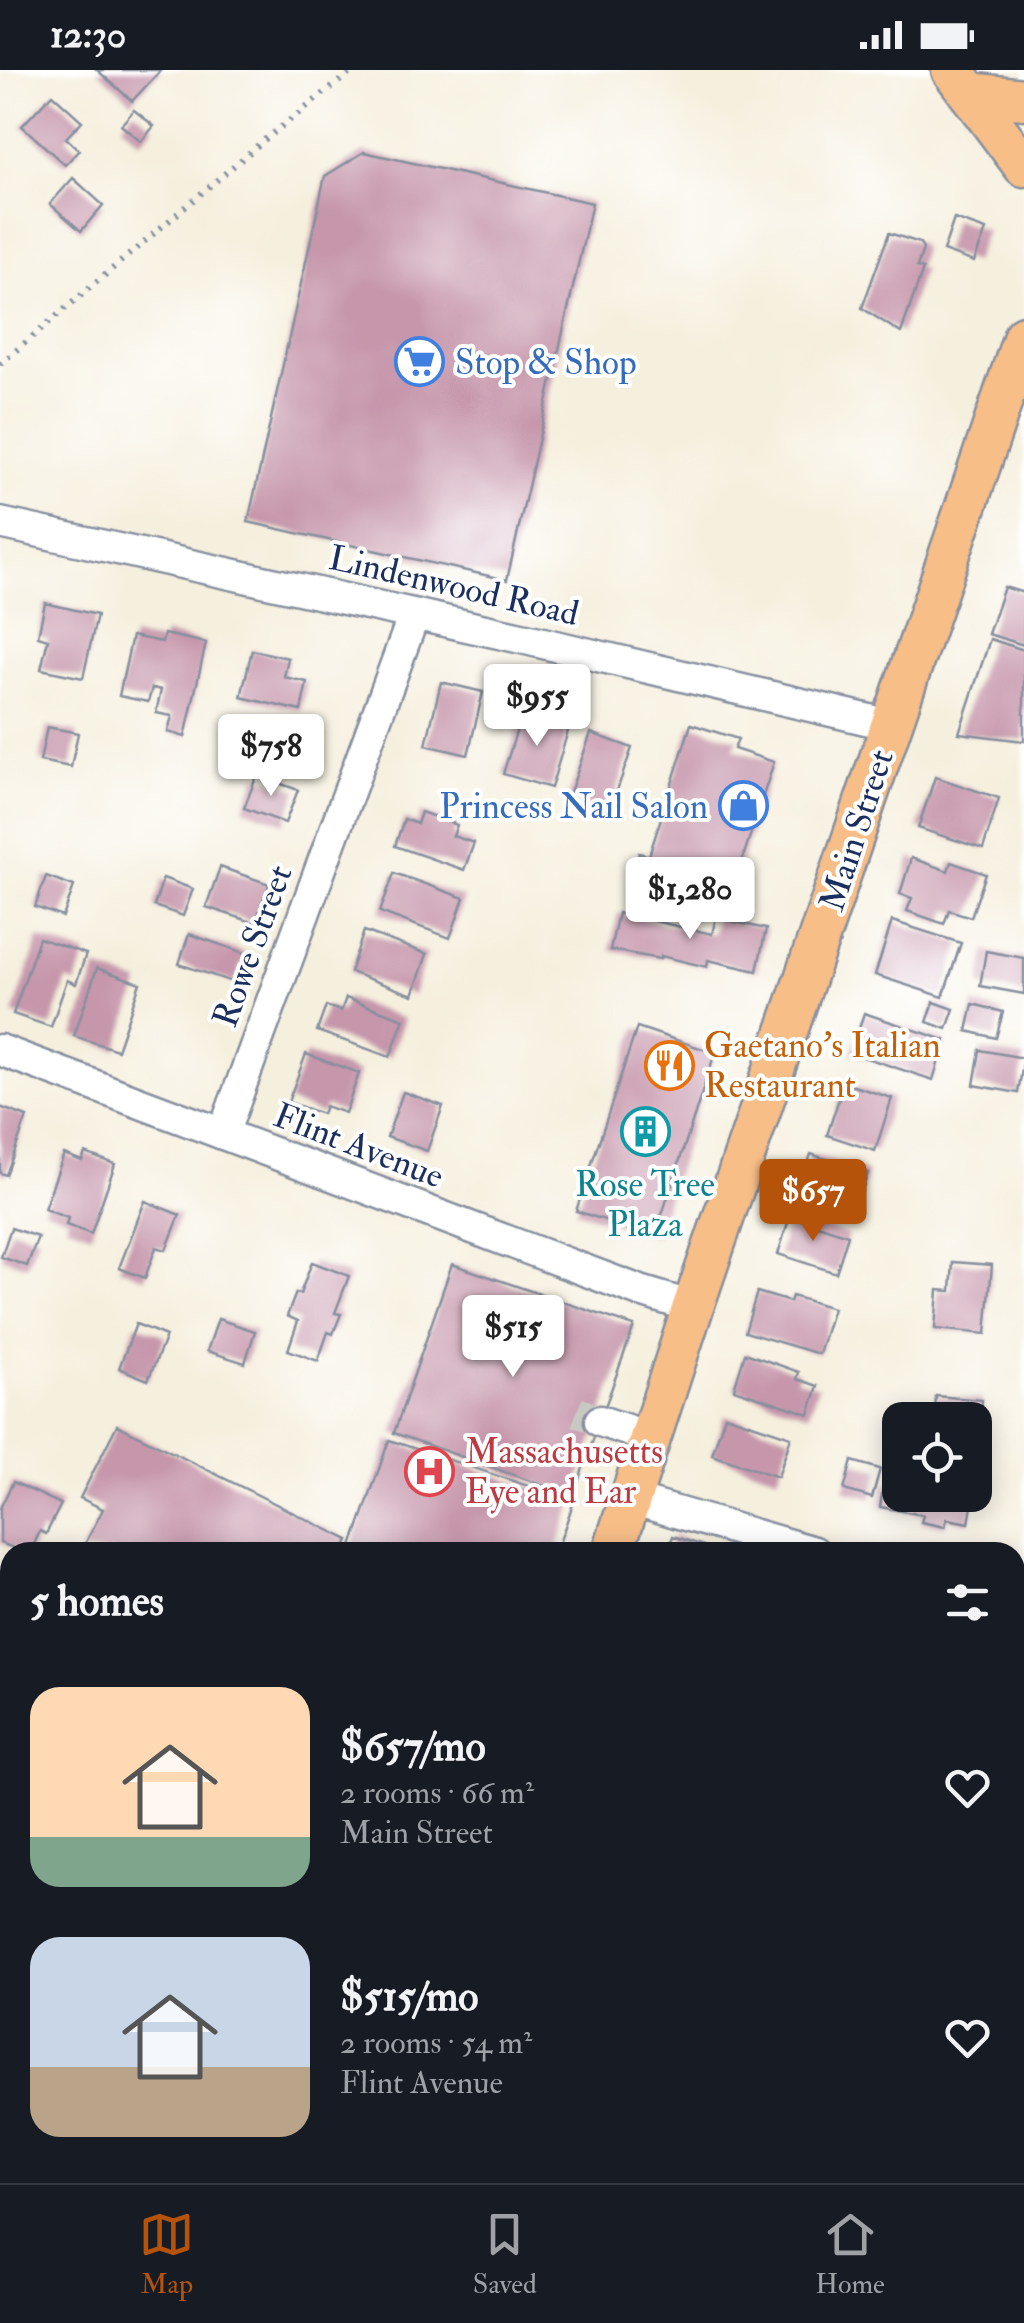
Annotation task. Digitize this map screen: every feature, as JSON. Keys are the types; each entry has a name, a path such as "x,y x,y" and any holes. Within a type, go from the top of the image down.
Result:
{"main road":[{"path":"961,81 1024,99"},
{"path":"961,81 1024,166"},
{"name":"Main Street","path":"617,1542 693,1308 1021,350"}],"street":[{"name":"Lindenwood Road","path":"0,522 891,726"},
{"name":"Rowe Street","path":"223,1134 414,615"},
{"name":"Flint Avenue","path":"0,1050 693,1308"},
{"path":"600,1420 650,1438"},
{"path":"631,1500 779,1542"}],"path":[{"path":"0,364 263,141 354,70"}],"building":[{"path":"97,70 161,70 132,101"},
{"path":"52,94 82,121 66,138 79,150 65,165 22,126"},
{"path":"134,110 154,126 141,142 121,125"},
{"name":"Stop & Shop","path":"364,152 592,203 507,580 248,522 325,176"},
{"path":"73,178 103,205 81,231 50,204"},
{"path":"954,219 986,230 974,262 943,251"},
{"path":"889,233 920,243 923,249 917,267 923,269 901,333 862,308"},
{"path":"1004,587 1024,593 1024,645 988,634"},
{"path":"45,603 97,615 83,678 41,669 48,639 38,636"},
{"path":"164,634 206,643 185,737 168,732 172,716 156,713 161,690 152,688 148,702 119,696 132,636 162,642"},
{"path":"990,639 1024,650 1024,741 959,733"},
{"path":"252,650 288,658 284,677 307,682 301,711 241,697"},
{"path":"441,682 483,692 468,755 426,745"},
{"path":"523,710 570,724 551,788 503,774"},
{"path":"691,724 738,739 734,749 774,762 725,913 630,882 639,853 649,856"},
{"path":"47,727 78,733 71,767 40,761"},
{"path":"591,733 632,748 609,813 568,798"},
{"path":"257,775 298,790 285,823 244,808"},
{"path":"935,777 999,798 983,849 918,828"},
{"path":"421,812 457,825 453,836 474,843 464,870 395,846 404,819 417,824"},
{"path":"911,858 948,871 951,862 986,874 971,917 949,910 944,924 907,911 912,898 900,894"},
{"path":"220,867 269,884 255,923 206,907"},
{"path":"394,873 464,898 450,938 380,912"},
{"path":"46,876 74,886 63,917 35,907"},
{"path":"163,878 193,889 183,916 154,906"},
{"path":"618,913 712,934 716,918 766,929 757,971 708,960 707,967 610,950"},
{"path":"892,921 961,943 943,997 875,975"},
{"path":"364,931 427,954 413,995 350,972"},
{"path":"189,934 245,953 235,983 179,964"},
{"path":"39,938 86,954 76,984 67,980 51,1027 13,1014"},
{"path":"986,951 1024,958 1024,994 980,986"},
{"path":"97,968 140,983 117,1050 74,1036"},
{"path":"346,998 404,1019 390,1057 317,1031 326,1006 341,1011"},
{"path":"934,1002 954,1009 947,1029 927,1022"},
{"path":"973,1004 1003,1012 996,1038 967,1031"},
{"path":"864,1013 945,1040 933,1080 851,1053"},
{"name":"Rose Tree Plaza","path":"637,1027 715,1053 655,1236 576,1211"},
{"path":"980,1050 1024,1058 1018,1093 974,1085"},
{"path":"306,1054 359,1073 345,1113 325,1106 322,1114 288,1102"},
{"path":"844,1083 892,1098 875,1151 827,1135"},
{"path":"403,1092 443,1106 427,1151 387,1137"},
{"path":"0,1107 27,1117 6,1175 0,1173"},
{"path":"85,1153 115,1164 91,1234 66,1225 68,1218 44,1209 64,1154 82,1161"},
{"path":"811,1154 868,1173 855,1212 798,1193"},
{"path":"145,1201 180,1215 166,1250 156,1247 145,1278 119,1268"},
{"path":"790,1216 848,1235 836,1273 778,1254"},
{"path":"11,1228 38,1237 27,1266 1,1257"},
{"path":"312,1262 349,1276 335,1313 341,1314 333,1334 328,1332 318,1361 288,1350 298,1321 287,1316"},
{"path":"953,1262 992,1265 986,1334 935,1329 938,1290 951,1291"},
{"name":"Massachusetts Eye and Ear","path":"452,1264 634,1326 573,1496 394,1433"},
{"path":"757,1292 790,1302 792,1296 833,1308 819,1354 745,1332"},
{"path":"218,1319 255,1331 245,1363 207,1351"},
{"path":"136,1324 166,1336 148,1380 119,1368"},
{"path":"745,1353 799,1372 797,1379 818,1386 809,1414 734,1389"},
{"path":"936,1396 982,1400 982,1402 936,1402"},
{"path":"725,1415 791,1437 778,1477 712,1455"},
{"path":"117,1425 349,1540 86,1542 103,1509 80,1498"},
{"name":"Massachusetts Eye and Ear","path":"389,1440 574,1501 560,1542 353,1542"},
{"path":"852,1461 880,1469 872,1498 844,1490"},
{"path":"13,1482 61,1504 46,1534 40,1531 35,1542 0,1542 0,1508"},
{"path":"907,1512 971,1512 969,1523 947,1519 945,1527 921,1522 923,1515"}],"tunnel":[{"path":"577,1412 600,1421"}],"place":[{"name":"Stop & Shop","path":"420,362"},
{"name":"Princess Nail Salon","path":"743,806"},
{"name":"Gaetano's Italian Restaurant","path":"669,1065"},
{"name":"Rose Tree Plaza","path":"645,1132"},
{"name":"Massachusetts Eye and Ear","path":"430,1471"}]}
